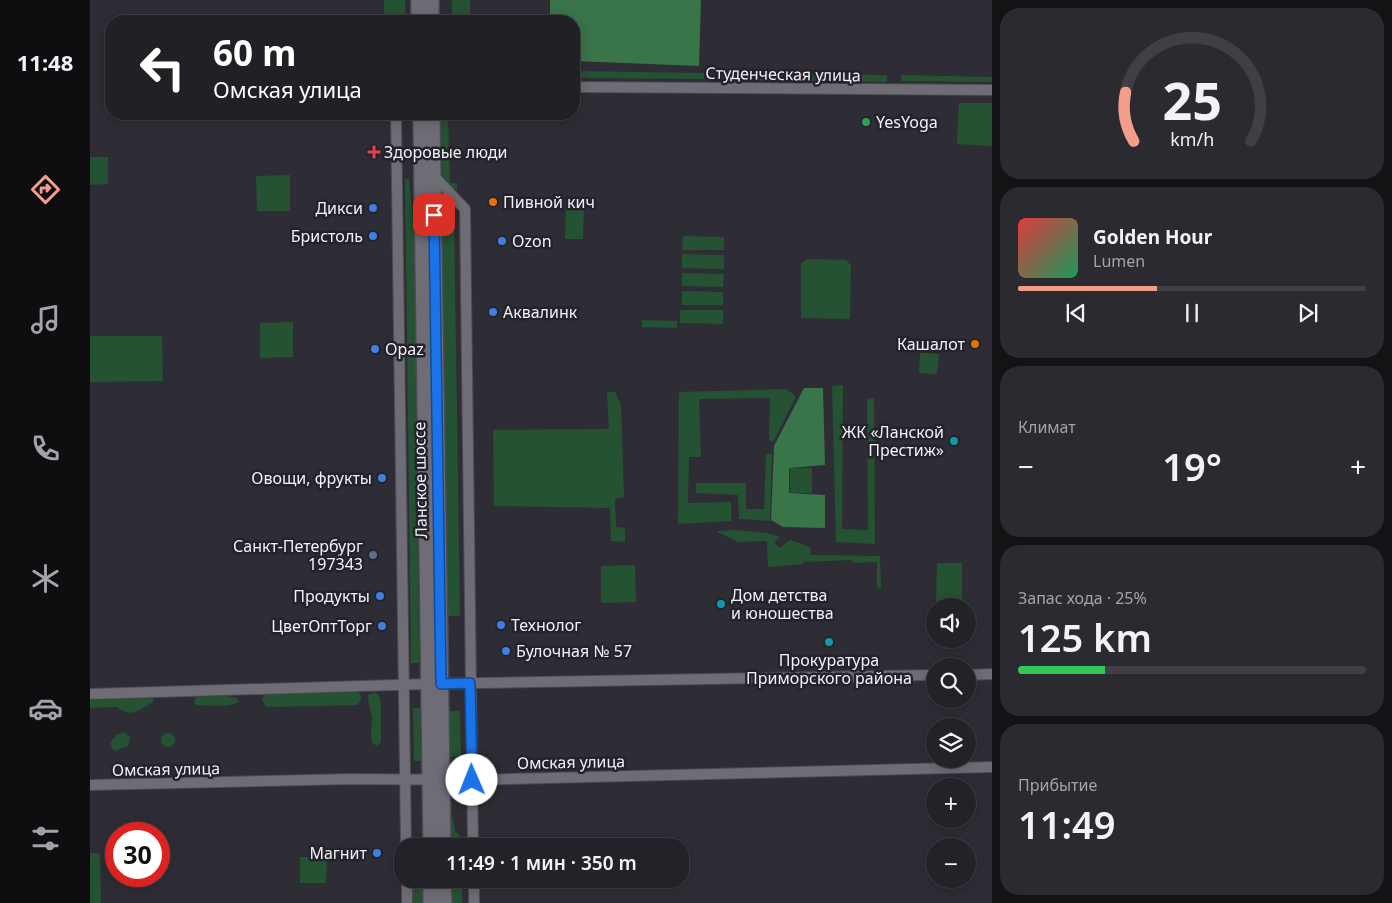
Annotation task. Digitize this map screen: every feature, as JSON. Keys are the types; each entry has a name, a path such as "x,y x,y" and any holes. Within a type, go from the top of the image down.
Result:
{"main road":[{"path":"419,0 419,15"},
{"path":"431,0 431,15"},
{"name":"Ланское шоссе","path":"421,120 436,780 442,838"},
{"name":"Ланское шоссе","path":"432,120 434,684"},
{"name":"Ланское шоссе","path":"432,838 436,780"},
{"path":"431,888 432,903"},
{"path":"444,888 444,903"}],"street":[{"name":"Студенческая улица","path":"580,87 992,90"},
{"path":"396,120 406,838"},
{"path":"433,175 465,209 473,838"},
{"path":"976,675 992,674"},
{"path":"90,694 404,684 926,675"},
{"name":"Омская улица","path":"90,785 472,780 992,767"},
{"path":"407,888 407,903"},
{"path":"474,888 474,903"}],"green space":[{"path":"384,0 405,0 406,15 384,15"},
{"path":"452,0 470,0 470,15 452,15"},
{"path":"550,0 701,0 699,66 580,61 580,15 550,15"},
{"path":"580,71 704,73 704,79 580,78"},
{"path":"719,74 887,75 887,82 719,80"},
{"path":"901,75 992,77 992,82 901,81"},
{"path":"959,103 992,103 992,146 957,144"},
{"path":"441,120 448,120 450,183 457,183 457,189 452,189 442,174"},
{"path":"90,157 108,157 108,184 90,185"},
{"path":"290,175 290,211 257,211 256,176"},
{"path":"405,179 409,179 415,242 419,663 411,663"},
{"path":"442,203 454,217 460,616 448,616"},
{"path":"566,205 584,205 583,239 565,239"},
{"path":"683,236 724,237 724,250 682,250"},
{"path":"682,254 724,255 724,269 682,268"},
{"path":"807,259 846,260 851,265 850,319 801,318 801,264"},
{"path":"682,273 724,274 723,287 682,286"},
{"path":"682,291 723,292 723,305 682,305"},
{"path":"680,310 723,310 723,324 680,323"},
{"path":"642,320 677,321 677,328 642,327"},
{"path":"293,322 293,357 260,358 260,323"},
{"path":"90,336 162,336 163,381 90,382"},
{"path":"920,353 939,354 937,374 919,373"},
{"path":"843,385 842,529 868,530 867,399 874,398 875,544 836,542 832,386"},
{"path":"804,388 823,388 825,465 789,468 789,493 825,495 825,528 783,527 771,520 774,446"},
{"path":"787,389 796,397 773,442 769,440 770,398 699,399 701,457 689,457 688,503 731,502 731,521 678,524 679,392"},
{"path":"607,392 615,392 621,405 624,497 615,499 616,527 625,528 625,542 611,541 610,508 494,506 493,430 609,429"},
{"path":"766,454 772,454 770,521 739,519 738,495 696,493 696,483 746,483 746,509 764,509"},
{"path":"790,468 812,468 812,493 790,493"},
{"path":"736,530 767,533 780,537 774,542 780,548 790,540 810,547 811,555 880,556 881,589 877,588 877,562 853,563 852,560 803,562 803,564 768,567 767,541 739,542 717,532"},
{"path":"937,563 962,563 962,598 936,598"},
{"path":"635,565 636,602 601,603 601,566"},
{"path":"357,692 361,695 361,700 357,705 272,707 266,706 262,699 265,694"},
{"path":"378,694 381,703 381,742 377,746 371,740 372,719 368,698 368,695"},
{"path":"226,696 237,698 239,702 219,706 197,705 194,702 196,697"},
{"path":"153,698 153,702 131,713 122,711 117,707 90,708 90,700"},
{"path":"413,708 420,708 421,761 414,761"},
{"path":"448,711 460,711 461,756 449,757"},
{"path":"124,732 130,737 128,746 114,751 110,743 116,735"},
{"path":"165,733 171,733 175,740 171,747 165,747 161,743 161,737"},
{"path":"447,814 453,819 455,831 460,835 460,838 448,838"},
{"path":"90,853 100,853 101,903 90,903"},
{"path":"300,857 327,857 326,883 300,883"},
{"path":"413,888 422,888 422,903 413,903"},
{"path":"449,888 462,888 462,903 449,903"}],"place":[{"name":"YesYoga","path":"866,122"},
{"name":"Здоровые люди","path":"374,152"},
{"name":"Пивной кич","path":"493,202"},
{"name":"Дикси","path":"373,208"},
{"name":"Бристоль","path":"373,236"},
{"name":"Ozon","path":"502,241"},
{"name":"Аквалинк","path":"493,312"},
{"name":"Кашалот","path":"975,344"},
{"name":"Opaz","path":"375,349"},
{"name":"ЖК «Ланской Престиж»","path":"954,441"},
{"name":"Овощи, фрукты","path":"382,478"},
{"name":"Санкт-Петербург 197343","path":"373,555"},
{"name":"Продукты","path":"380,596"},
{"name":"Дом детства и юношества","path":"721,604"},
{"name":"Технолог","path":"501,625"},
{"name":"ЦветОптТорг","path":"382,626"},
{"name":"Прокуратура Приморского района","path":"829,642"},
{"name":"Булочная № 57","path":"506,651"},
{"name":"Магнит","path":"377,853"}],"route":[{"path":"434,215 441,684 470,683 472,780"}]}
